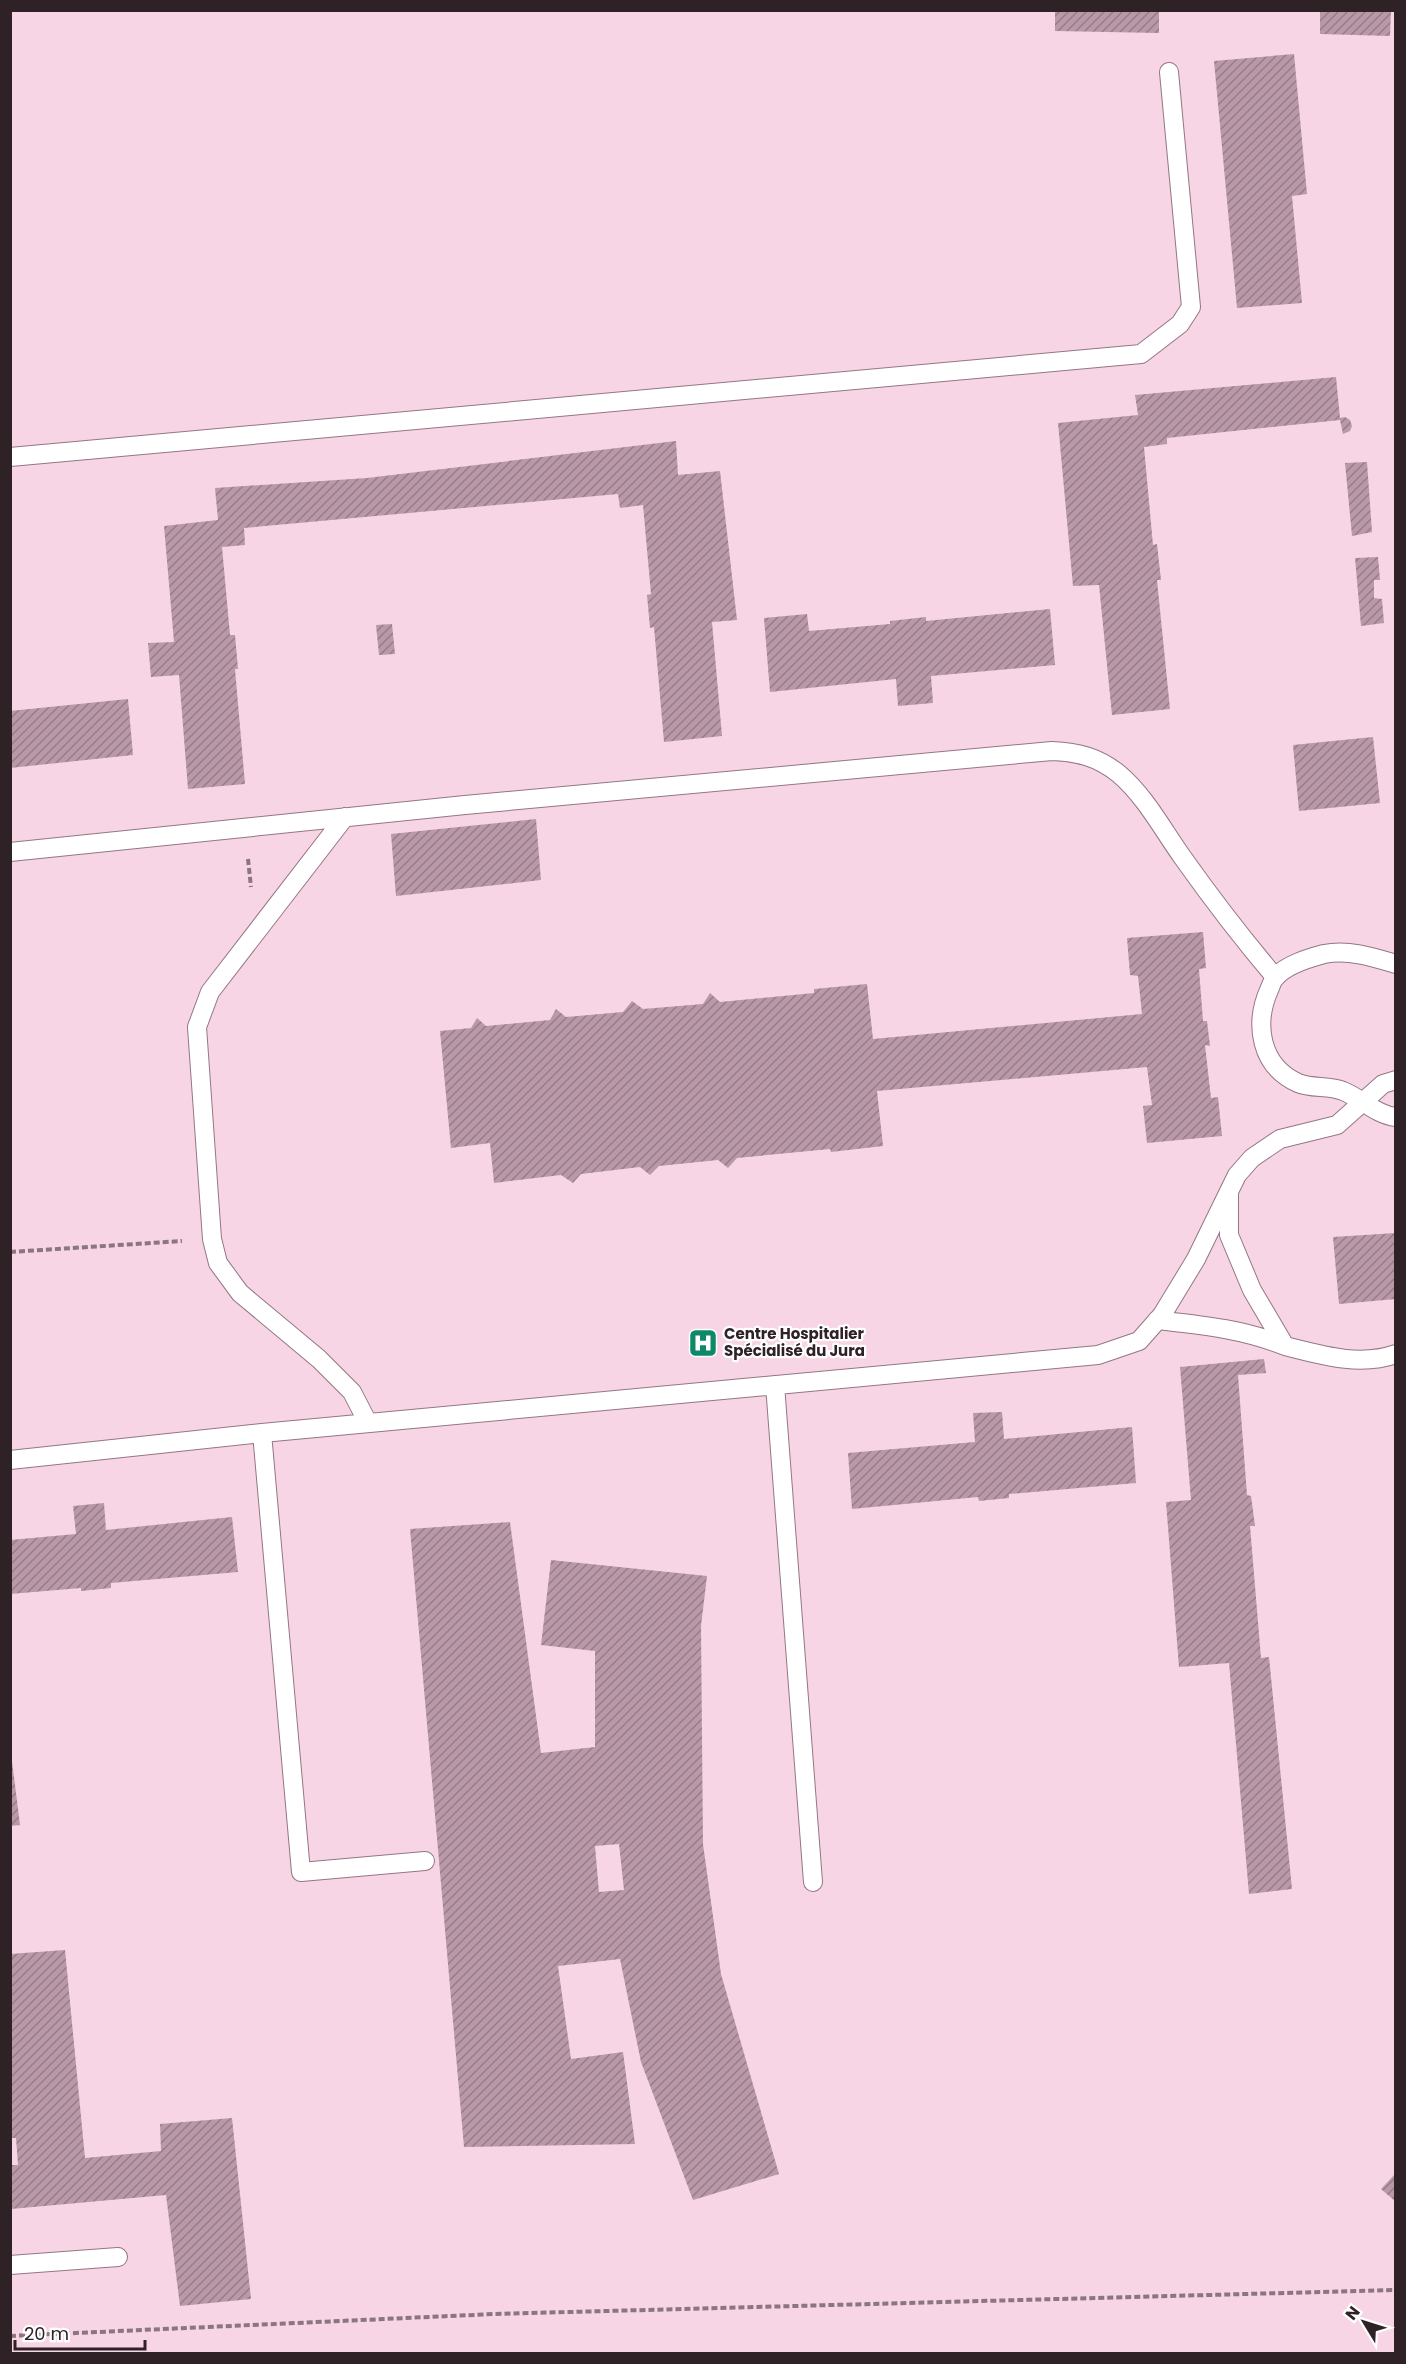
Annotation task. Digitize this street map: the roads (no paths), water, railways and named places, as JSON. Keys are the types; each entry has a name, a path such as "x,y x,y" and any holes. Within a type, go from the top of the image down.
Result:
{"lane":[{"path":"10,457 1142,354 1180,324 1191,307 1169,72"},
{"path":"10,852 345,817 1028,753 1078,752 1119,774 1137,792 1224,917 1275,977"},
{"path":"345,817 210,992 197,1027 212,1239 218,1263 240,1293 319,1359 352,1392 368,1423"},
{"path":"1395,964 1361,954 1327,954 1289,968 1275,977 1262,1005 1260,1031 1266,1053 1281,1070 1298,1083 1342,1090 1363,1104 1395,1117"},
{"path":"10,1460 262,1433 1098,1355 1139,1341 1157,1320 1196,1259 1237,1175 1252,1158 1280,1139 1337,1125 1383,1084 1395,1080"},
{"path":"1229,1192 1229,1235 1252,1290 1284,1346"},
{"path":"1157,1320 1222,1327 1331,1358 1380,1360 1395,1354"},
{"path":"775,1385 813,1882"},
{"path":"262,1433 301,1872 425,1861"},
{"path":"10,2265 118,2256"}],"place":[{"name":"Centre Hospitalier Spécialisé du Jura","path":"703,1343"}]}
